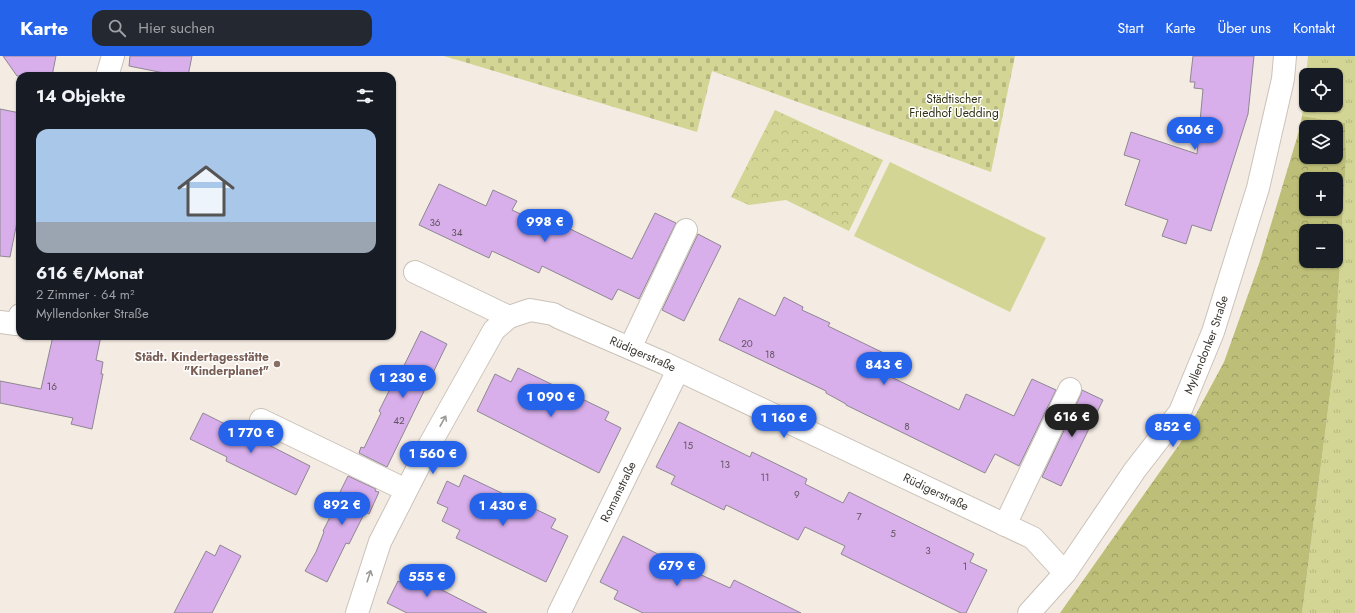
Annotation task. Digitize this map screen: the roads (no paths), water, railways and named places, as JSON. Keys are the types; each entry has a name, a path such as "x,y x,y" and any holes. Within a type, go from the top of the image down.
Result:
{"street":[{"path":"108,72 113,56"},
{"name":"Myllendonker Straße","path":"1029,613 1065,573 1135,470 1180,412 1213,332 1258,188 1283,79 1285,56"},
{"path":"630,348 686,230"},
{"path":"357,613 380,542 406,490 501,324 415,272"},
{"name":"Rüdigerstraße","path":"501,324 530,310 553,314 678,370 1033,538 1065,573"},
{"path":"0,322 16,324"},
{"name":"Romanstraße","path":"559,613 678,370"},
{"path":"1005,525 1070,388"},
{"path":"261,420 406,490"}],"place":[{"name":"Städt. Kindertagesstätte \"Kinderplanet\"","path":"277,364"}],"park label":[{"name":"Städtischer Friedhof Uedding","path":"954,106"}]}
